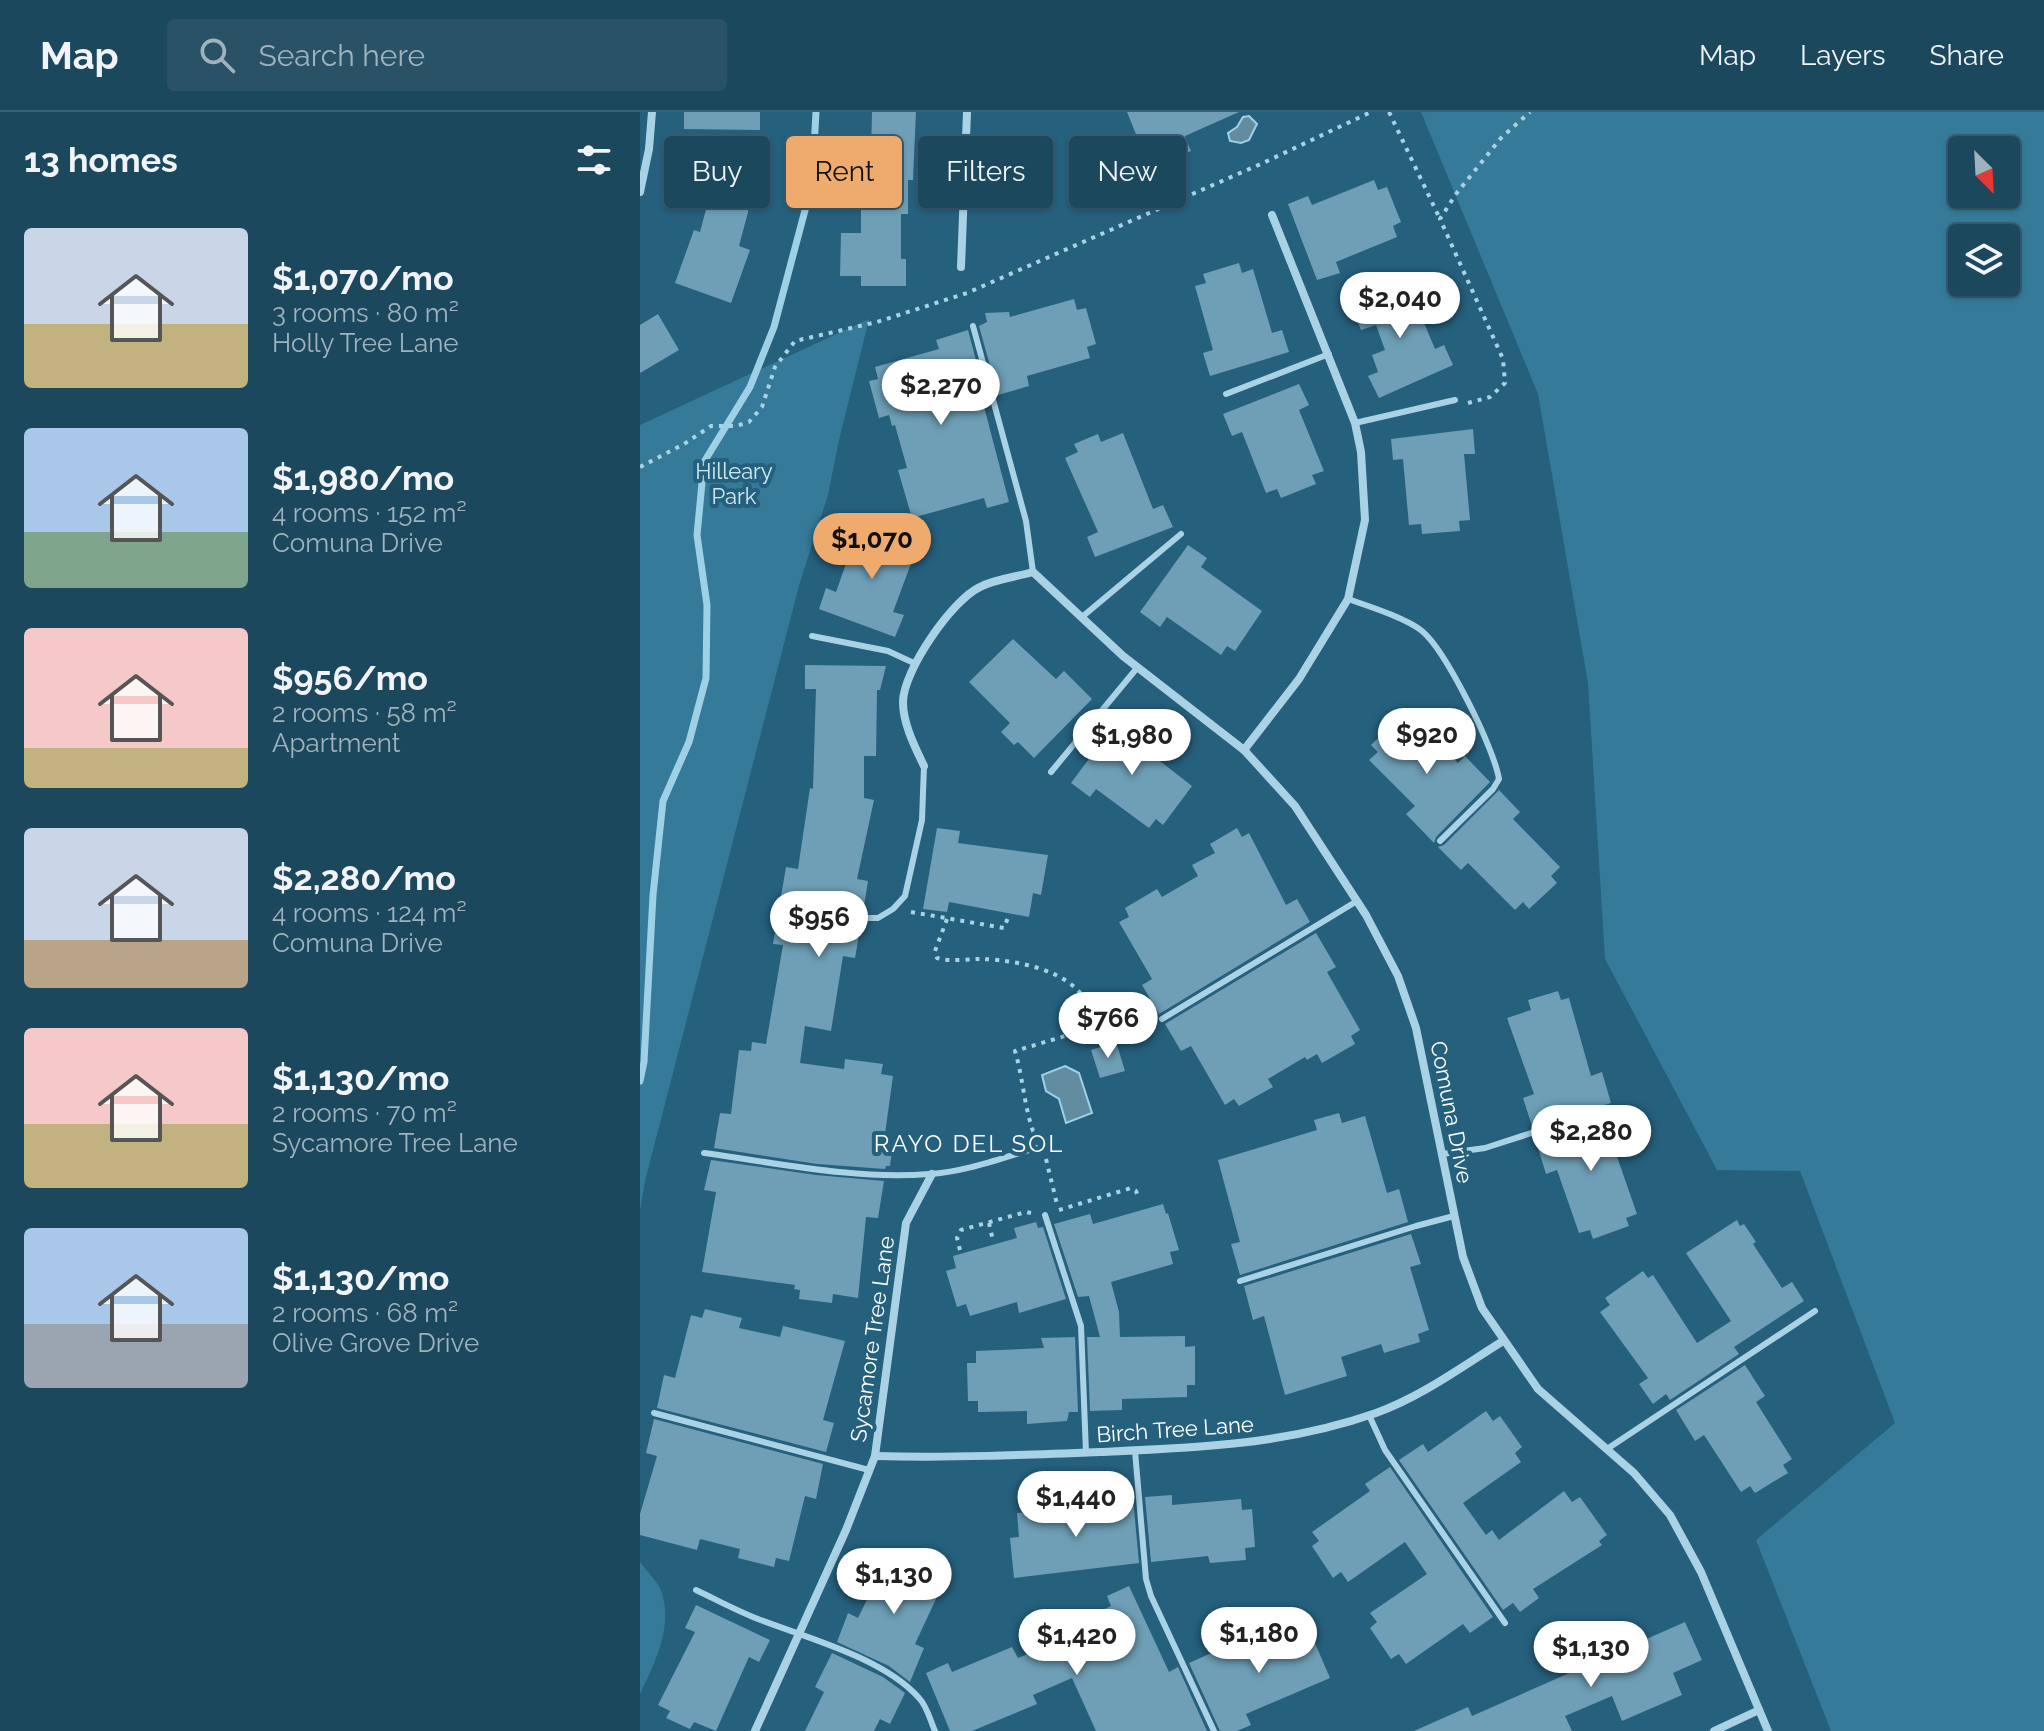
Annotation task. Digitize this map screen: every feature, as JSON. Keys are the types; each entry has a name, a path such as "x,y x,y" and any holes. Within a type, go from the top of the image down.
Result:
{"street":[{"path":"640,192 652,112"},
{"path":"961,267 967,112"},
{"path":"1244,750 1299,679 1348,599 1365,520 1361,452 1355,423 1272,215"},
{"path":"924,766 910,736 903,702 910,673 937,627 978,587 1033,572"},
{"name":"Comuna Drive","path":"1033,572 1137,668 1244,750 1295,806 1357,901 1398,976 1416,1028 1463,1257 1482,1308 1538,1389 1634,1473 1670,1515 1701,1572 1768,1731"},
{"name":"Sycamore Tree Lane","path":"755,1731 846,1530 875,1456 906,1223 932,1174"},
{"name":"Birch Tree Lane","path":"875,1456 970,1458 1221,1447 1259,1442 1326,1429 1369,1415 1435,1383 1503,1341"},
{"path":"1714,1731 1759,1710"}],"lane":[{"path":"973,326 1026,521 1033,572"},
{"path":"1226,394 1329,354"},
{"path":"1355,423 1455,400"},
{"path":"1082,617 1181,534"},
{"path":"1348,599 1422,631 1444,660 1482,728 1497,764 1499,779 1493,789 1440,841"},
{"path":"812,636 888,651 916,664"},
{"path":"1051,772 1137,668"},
{"path":"787,905 863,918 878,918 893,909 905,896 922,820 924,766"},
{"path":"1162,1019 1357,901"},
{"path":"1442,1154 1485,1148 1609,1108"},
{"path":"704,1153 885,1176 932,1174 1036,1148"},
{"path":"1045,1215 1081,1326 1086,1453"},
{"path":"1240,1281 1454,1216"},
{"path":"1607,1449 1815,1311"},
{"path":"654,1413 869,1470"},
{"path":"1369,1415 1385,1450 1505,1623"},
{"path":"1135,1451 1146,1579 1214,1731"},
{"path":"696,1590 885,1671 908,1686 922,1701 935,1731"}],"path":[{"path":"640,467 711,426 736,426 749,422 762,407 775,367 795,341 877,322 967,293 1371,112"},
{"path":"1389,112 1503,359 1505,383 1490,397 1469,403 1455,400"},
{"path":"1440,219 1501,138 1530,112"},
{"path":"893,909 1004,928 1009,915"},
{"path":"947,919 935,951 937,958 1014,963 1045,969 1064,978 1080,992 1089,1009 1092,1021 1089,1035"},
{"path":"1027,1113 1028,1105 1019,1080 1020,1069 1015,1051 1075,1033 1096,1038 1118,1037 1120,1044"},
{"path":"1050,1184 1059,1210 1131,1188 1139,1199"},
{"path":"960,1250 958,1233 961,1230 1026,1212 1045,1215"},
{"path":"989,1223 993,1241"}],"green space":[{"path":"1421,112 2044,112 2044,1731 1831,1731 1756,1540 1895,1423 1800,1171 1717,1170 1605,959 1588,683 1538,394"},
{"name":"Hilleary Park","path":"869,319 828,495 800,582 645,1181 640,1211 640,425"},
{"path":"640,1562 660,1588 665,1615 661,1642 640,1694"}],"shaded area":[{"path":"1249,116 1257,124 1249,140 1241,143 1230,141 1228,133 1237,127 1243,117"},
{"path":"1065,1066 1079,1073 1092,1113 1066,1123 1059,1099 1046,1091 1042,1075"}],"building":[{"path":"684,112 760,112 760,130 684,129"},
{"path":"872,112 916,112 913,180 908,180 908,214 901,214 901,259 906,259 906,286 861,286 861,276 840,276 841,233 861,233 861,208 902,208 902,136 871,136"},
{"path":"1127,112 1239,112 1185,136 1137,136"},
{"path":"1374,180 1378,190 1387,187 1401,222 1393,226 1397,237 1336,262 1340,273 1317,280 1288,204 1308,196 1312,205"},
{"path":"706,208 749,208 739,246 750,250 731,303 675,283 694,230 700,232"},
{"path":"1239,263 1242,273 1253,269 1272,333 1282,330 1289,352 1210,376 1203,353 1213,350 1195,286 1206,283 1203,274"},
{"path":"1395,283 1399,292 1409,287 1435,349 1444,345 1453,365 1379,398 1368,376 1378,372 1372,355 1385,350 1376,325 1361,330 1353,311 1364,306 1360,298"},
{"path":"1074,299 1077,310 1086,308 1096,344 1087,347 1090,358 1027,376 1029,386 998,395 979,326 987,322 985,313 1009,312 1010,317"},
{"path":"658,314 679,350 640,373 640,325"},
{"path":"968,330 1009,502 987,508 984,498 912,518 898,470 907,468 895,425 892,426 889,415 879,418 869,381 878,379 875,367 939,349 936,340"},
{"path":"1299,384 1309,405 1299,410 1324,471 1312,475 1316,484 1281,498 1277,489 1266,493 1242,432 1232,436 1223,414"},
{"path":"1473,429 1475,454 1464,454 1470,520 1459,521 1460,531 1422,534 1421,524 1409,525 1403,459 1393,460 1391,439"},
{"path":"1123,433 1153,509 1163,505 1173,527 1095,557 1087,537 1098,532 1065,458 1078,452 1074,444 1098,434 1101,442"},
{"path":"871,524 907,537 904,546 916,550 893,612 904,615 895,637 819,609 826,588 836,592 858,530 868,533"},
{"path":"1188,545 1207,558 1201,567 1262,611 1235,651 1227,646 1221,655 1167,617 1160,627 1140,612"},
{"path":"1013,639 1056,679 1064,671 1092,699 1034,758 1018,742 1014,745 1001,732 1010,723 969,682"},
{"path":"805,665 886,666 880,690 877,690 876,756 864,756 864,798 874,800 857,879 868,881 863,912 788,899 781,905 786,911 861,924 855,958 843,956 831,1031 805,1026 800,1063 844,1069 845,1059 883,1064 881,1074 893,1076 884,1141 893,1143 890,1166 885,1169 817,1164 714,1148 720,1113 731,1114 739,1050 751,1051 752,1042 766,1044 783,945 773,944 786,867 798,869 810,788 813,789 816,689 805,689"},
{"path":"1120,717 1139,731 1133,740 1192,786 1163,825 1156,819 1149,828 1096,789 1090,797 1071,783"},
{"path":"1412,717 1458,763 1465,756 1490,782 1436,837 1434,843 1406,814 1415,806 1369,760 1378,752 1371,745 1398,719 1404,725"},
{"path":"1499,790 1520,812 1513,819 1560,867 1551,876 1557,883 1529,909 1523,902 1515,910 1468,863 1461,870 1438,847 1444,845"},
{"path":"937,828 960,831 958,843 1048,855 1041,895 1033,893 1029,917 949,902 947,912 923,909"},
{"path":"1237,828 1242,837 1249,833 1286,905 1297,899 1310,922 1159,1014 1142,985 1152,979 1119,922 1129,917 1125,908 1157,889 1162,897 1198,876 1192,865 1215,853 1210,844"},
{"path":"1316,933 1336,967 1327,972 1360,1030 1351,1036 1355,1044 1322,1063 1317,1054 1307,1060 1305,1057 1268,1079 1273,1087 1239,1106 1234,1099 1225,1105 1191,1046 1181,1051 1165,1024"},
{"path":"1558,991 1561,1000 1569,998 1591,1076 1602,1072 1611,1103 1532,1126 1523,1098 1534,1094 1507,1018 1531,1010 1528,1000"},
{"path":"1116,1042 1125,1071 1100,1078 1091,1050"},
{"path":"1614,1111 1626,1147 1615,1151 1637,1214 1626,1218 1629,1226 1593,1239 1590,1230 1579,1233 1557,1170 1546,1174 1535,1138"},
{"path":"1339,1113 1342,1123 1365,1116 1387,1193 1399,1189 1408,1222 1240,1275 1231,1244 1240,1242 1218,1160 1317,1130 1314,1120"},
{"path":"711,1160 884,1181 878,1218 866,1217 858,1298 833,1294 832,1303 799,1299 800,1290 794,1289 795,1285 702,1272 716,1192 704,1190"},
{"path":"1163,1204 1179,1250 1170,1252 1173,1264 1111,1282 1119,1312 1120,1337 1185,1336 1185,1347 1195,1346 1195,1385 1187,1385 1187,1397 1122,1399 1122,1410 1090,1411 1087,1337 1100,1337 1089,1296 1078,1297 1054,1224 1090,1214 1093,1224"},
{"path":"1737,1220 1740,1226 1744,1224 1756,1242 1753,1244 1782,1288 1792,1282 1804,1301 1734,1347 1739,1354 1670,1400 1666,1394 1653,1404 1639,1384 1648,1378 1600,1312 1610,1305 1605,1298 1643,1271 1648,1278 1653,1275 1697,1343 1731,1321 1686,1253"},
{"path":"1036,1222 1038,1228 1043,1227 1066,1299 1019,1313 1017,1302 970,1316 966,1304 957,1307 946,1271 956,1268 953,1256 1017,1238 1014,1228"},
{"path":"1411,1234 1421,1264 1410,1267 1429,1330 1418,1334 1420,1342 1384,1353 1381,1344 1341,1357 1347,1376 1285,1395 1264,1316 1253,1320 1244,1286"},
{"path":"705,1309 742,1318 739,1328 780,1337 783,1326 845,1341 823,1420 834,1423 826,1452 657,1408 664,1375 675,1378 691,1315 702,1318"},
{"path":"1075,1337 1078,1412 1069,1412 1067,1421 1027,1424 1027,1411 978,1412 978,1401 968,1401 967,1363 976,1363 976,1351 1044,1348 1041,1338"},
{"path":"1745,1365 1765,1396 1756,1402 1792,1459 1783,1465 1788,1473 1755,1493 1750,1486 1741,1492 1704,1435 1695,1441 1676,1410"},
{"path":"1486,1411 1493,1421 1500,1416 1522,1447 1515,1453 1521,1462 1463,1503 1486,1535 1492,1530 1499,1540 1564,1491 1572,1502 1580,1497 1607,1535 1599,1541 1602,1545 1533,1589 1539,1598 1520,1612 1513,1603 1503,1610 1399,1460 1423,1444 1428,1452"},
{"path":"654,1419 823,1464 816,1499 805,1496 789,1561 776,1558 774,1567 738,1558 740,1549 700,1539 697,1550 640,1535 640,1514 657,1456 646,1453"},
{"path":"1390,1467 1493,1617 1470,1633 1463,1624 1406,1664 1399,1654 1391,1659 1370,1628 1377,1622 1370,1613 1427,1574 1405,1542 1348,1582 1341,1572 1333,1578 1312,1546 1319,1541 1312,1532 1370,1491 1365,1484"},
{"path":"1122,1494 1122,1499 1133,1498 1139,1563 1014,1578 1010,1538 1019,1537 1017,1513 1098,1507 1097,1497"},
{"path":"1172,1495 1172,1505 1241,1499 1242,1510 1252,1509 1255,1547 1245,1548 1246,1560 1210,1563 1208,1556 1151,1562 1145,1497"},
{"path":"903,1554 937,1570 932,1579 943,1584 915,1644 924,1648 910,1682 889,1666 837,1642 848,1613 858,1618 887,1558 899,1563"},
{"path":"1129,1586 1169,1672 1178,1667 1207,1731 1096,1731 1072,1678 1033,1695 1037,1704 972,1731 950,1731 926,1673 948,1663 952,1672 1012,1647 1018,1658 1055,1643 1051,1633 1111,1606 1107,1596"},
{"path":"696,1605 770,1640 759,1662 749,1657 716,1731 694,1722 690,1729 666,1718 670,1711 658,1705 695,1632 685,1628"},
{"path":"1305,1620 1330,1678 1246,1714 1251,1725 1237,1731 1220,1731 1189,1663 1218,1650 1222,1658"},
{"path":"1685,1622 1702,1660 1673,1673 1682,1695 1622,1721 1612,1696 1565,1716 1572,1731 1414,1731 1468,1707 1472,1716"},
{"path":"832,1653 883,1677 905,1693 890,1724 880,1719 874,1731 805,1731 824,1692 815,1687"}],"waterway":[{"path":"640,1081 644,1062 653,895 663,801 689,742 706,678 707,605 697,535 704,462 750,387 774,327 812,184 816,112"}],"district":[{"name":"RAYO DEL SOL","path":"969,1143"}]}
